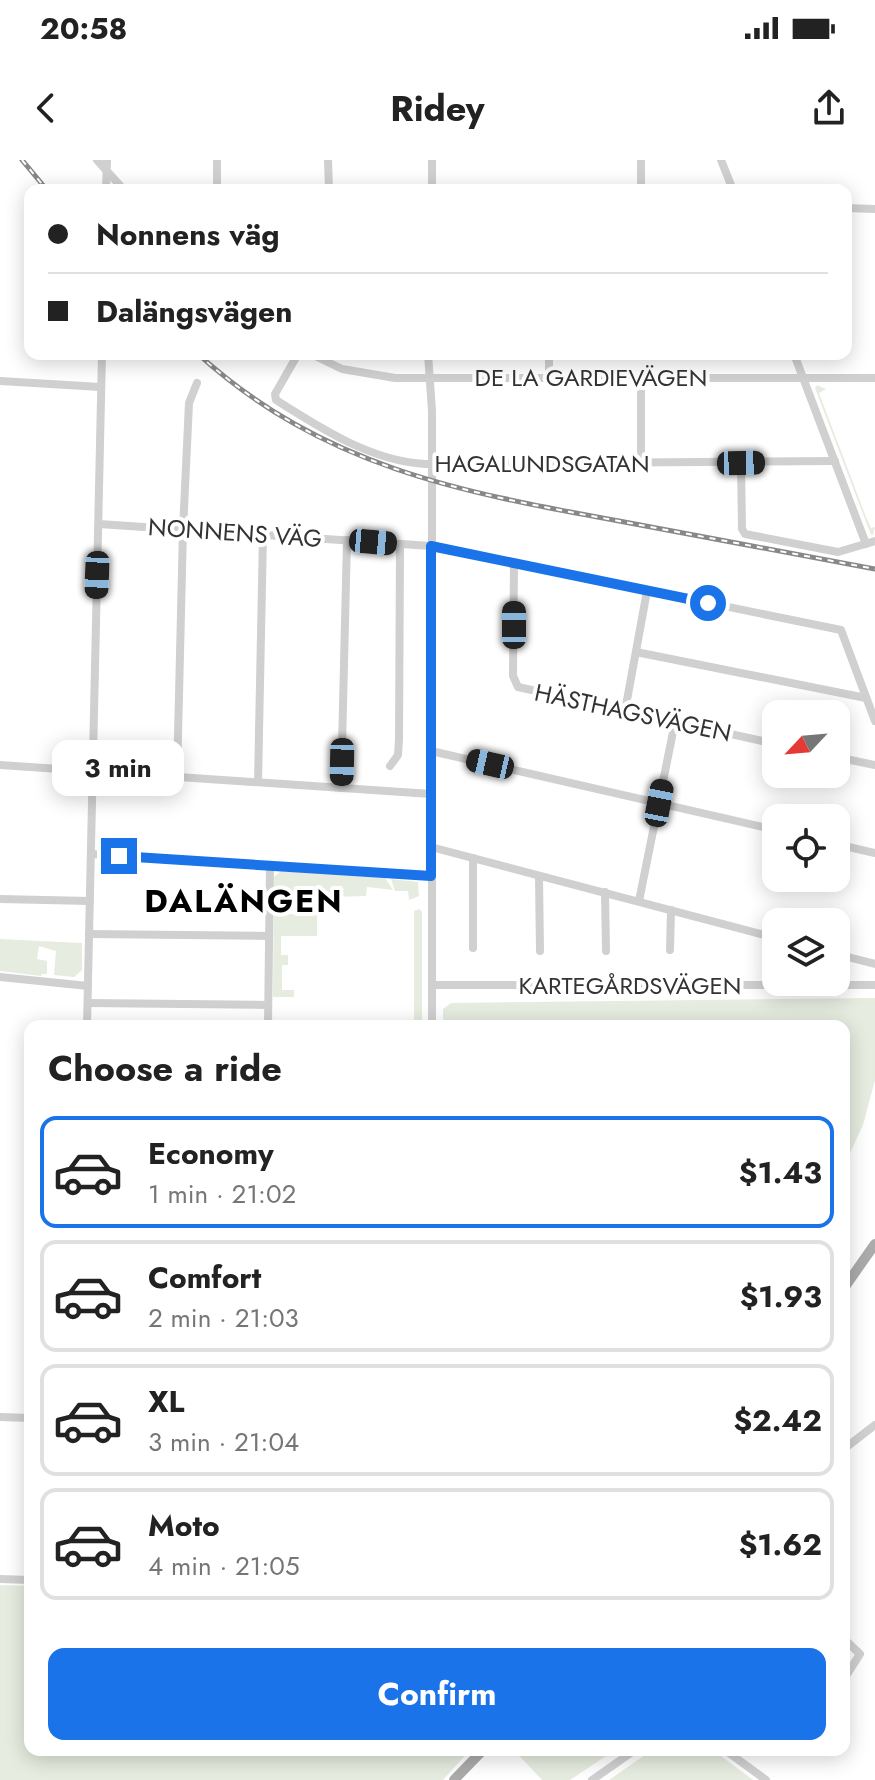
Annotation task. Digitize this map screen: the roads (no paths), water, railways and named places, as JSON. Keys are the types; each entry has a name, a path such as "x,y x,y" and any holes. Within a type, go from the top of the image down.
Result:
{"main road":[{"path":"850,1279 875,1244"},
{"path":"460,1778 478,1756"}],"street":[{"path":"97,160 118,184"},
{"path":"106,184 107,160"},
{"path":"217,160 217,184"},
{"path":"328,160 329,184"},
{"path":"432,160 432,184"},
{"path":"641,160 641,184"},
{"path":"721,160 731,184"},
{"path":"852,208 875,209"},
{"path":"87,1020 102,360"},
{"name":"HAGALUNDSGATAN","path":"294,360 277,389 276,400 317,426 395,460 431,464 835,461"},
{"name":"DE LA GARDIEVÄGEN","path":"322,360 355,372 395,378 875,378"},
{"path":"430,360 432,1020"},
{"path":"549,360 549,379"},
{"path":"741,463 743,533 838,552 870,542 796,360"},
{"path":"641,379 641,464"},
{"path":"0,381 100,387"},
{"path":"177,777 189,403 197,383"},
{"name":"NONNENS VÄG","path":"99,524 431,546 842,630 866,698"},
{"path":"258,782 263,535"},
{"path":"341,788 347,540"},
{"path":"390,766 398,755 399,739 400,545"},
{"name":"HÄSTHAGSVÄGEN","path":"514,563 513,676 516,686 762,741"},
{"path":"625,711 647,591"},
{"path":"636,652 866,698 875,721"},
{"path":"639,901 675,722"},
{"path":"431,751 762,827"},
{"path":"850,760 875,765"},
{"path":"0,765 431,794"},
{"path":"431,847 762,934"},
{"path":"850,847 875,853"},
{"path":"91,854 431,876"},
{"path":"473,858 473,948"},
{"path":"268,1020 270,865"},
{"path":"539,877 540,951"},
{"path":"605,892 606,951"},
{"path":"0,899 90,901"},
{"path":"670,950 671,910"},
{"path":"89,934 269,936"},
{"path":"850,958 875,964"},
{"path":"0,977 88,986"},
{"name":"KARTEGÅRDSVÄGEN","path":"432,985 762,984"},
{"name":"KARTEGÅRDSVÄGEN","path":"850,984 875,985"},
{"path":"88,1003 268,1005"},
{"path":"0,1417 24,1418"},
{"path":"850,1444 875,1425"},
{"path":"0,1579 24,1580"},
{"path":"850,1645 860,1654 850,1670"},
{"path":"592,1780 626,1756"},
{"path":"733,1756 766,1780"}],"railway":[{"path":"22,160 42,184"},
{"path":"205,360 245,392 294,424 344,449 396,469 504,499 875,569"}],"district":[{"name":"DALÄNGEN","path":"244,901"}]}
